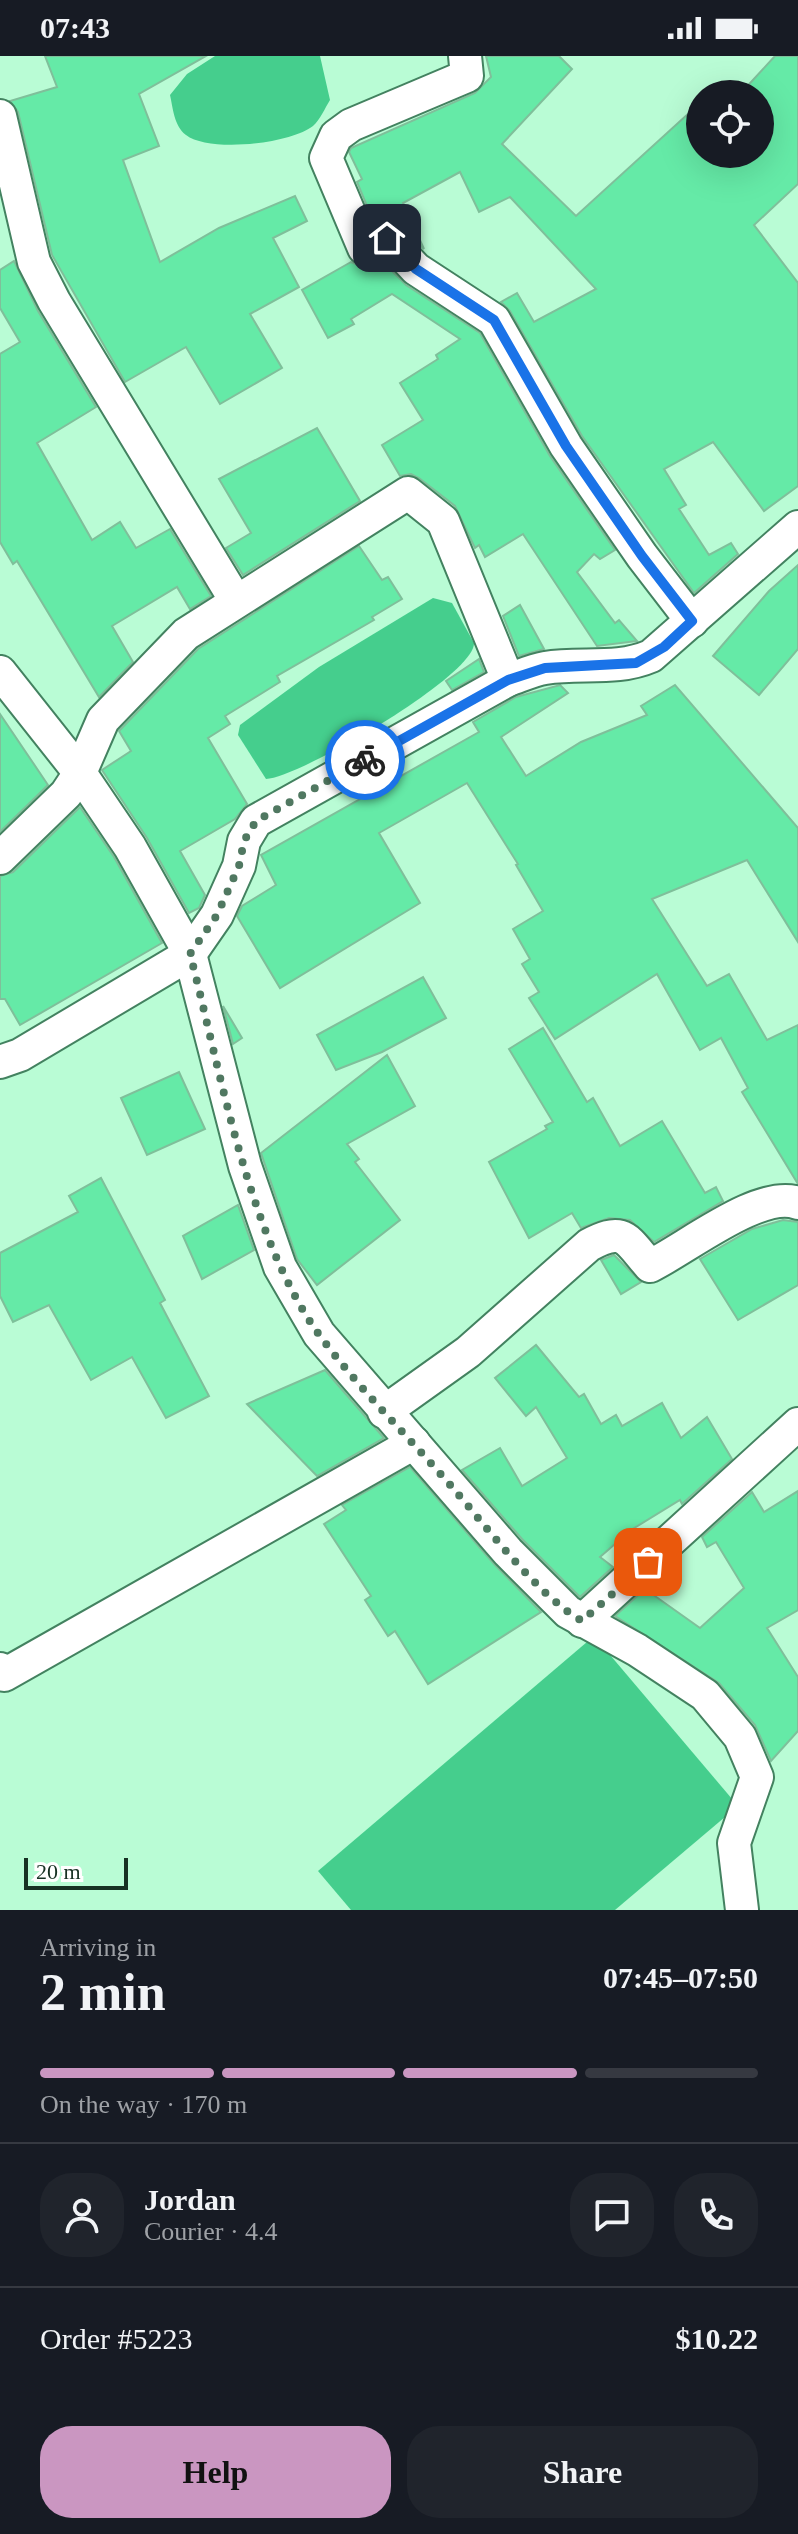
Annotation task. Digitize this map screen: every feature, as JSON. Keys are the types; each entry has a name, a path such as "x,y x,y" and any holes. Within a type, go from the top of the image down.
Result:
{"street":[{"path":"465,56 467,76 351,125 336,136 326,158 364,248 387,238 416,269 494,320 566,446 642,556 692,621"},
{"path":"0,116 34,262 54,301 236,601"},
{"path":"0,858 66,794 80,773 103,720 186,634 408,493 443,521 508,680"},
{"path":"0,1062 20,1055 190,954 217,915 239,866 244,841 256,821 508,680 545,668 636,663 664,647 798,527"},
{"path":"0,672 80,773 130,847 190,954 245,1166 280,1267 319,1334 508,1552 568,1612 637,1650 705,1695 740,1737 757,1777 734,1843 742,1910"},
{"path":"384,1412 468,1352 589,1245 610,1233 623,1236 650,1266 760,1203 787,1199 798,1203"},
{"path":"582,1621 795,1434"},
{"path":"0,1669 4,1675 414,1443"}],"shaded area":[{"path":"215,56 320,56 330,100 313,126 287,138 230,145 197,141 179,127 170,95 187,74"},
{"path":"433,598 452,603 474,643 467,658 446,678 382,723 312,762 266,779 238,735 240,725 319,667"},
{"path":"594,1636 738,1806 615,1910 351,1910 318,1871"}],"building":[{"path":"45,56 206,56 139,94 159,146 123,160 160,262 219,228 295,196 307,221 273,238 299,287 250,314 282,368 220,404 186,347 125,382 52,255 18,112 10,101 57,87"},
{"path":"486,56 559,56 572,69 502,144 576,216 686,116 686,168 774,168 774,80 753,80 775,56 798,56 798,184 754,225 798,283 798,486 764,511 713,442 664,469 686,505 679,509 709,555 731,543 738,554 694,593 582,436 510,311 501,302 517,293 534,322 596,289 510,197 479,212 460,172 403,203 424,249 392,220 374,223 357,182 362,179 349,152 351,148 475,93 491,77"},
{"path":"14,261 38,311 96,407 37,443 92,540 120,522 136,548 170,529 211,596 190,609 177,587 112,626 133,662 99,697 17,561 13,564 0,542 0,354 20,342 0,308 0,270"},
{"path":"382,261 406,285 480,333 550,456 615,550 600,559 594,554 577,572 615,623 619,620 637,641 597,646 523,534 485,557 479,545 475,548 455,506 419,478 411,474 400,476 382,445 423,420 400,383 438,359 436,355 460,339 392,294 351,319 354,324 328,338 302,290 351,262 363,267"},
{"path":"317,428 360,501 243,575 226,548 251,533 219,479"},
{"path":"359,546 382,580 388,577 402,599 372,617 374,620 277,676 280,682 225,716 230,724 208,738 247,804 235,819 180,851 205,895 199,908 189,913 147,838 102,770 131,751 119,731 198,649"},
{"path":"798,565 798,649 759,695 713,656 769,591"},
{"path":"520,605 544,649 519,656 503,616"},
{"path":"479,659 484,672 452,690 446,681"},
{"path":"560,685 568,693 501,737 526,776 581,742 647,715 641,706 675,685 798,828 798,942 747,860 652,899 707,986 729,974 767,1040 798,1025 798,1184 742,1092 748,1088 721,1038 700,1050 657,974 555,1039 529,998 539,992 522,964 530,959 513,929 543,911 518,864 467,783 379,833 420,903 280,988 237,916 242,906 276,885 261,855 479,732 473,722 516,697"},
{"path":"0,714 48,785 0,832"},
{"path":"80,807 114,857 162,943 20,1025 5,999 0,999 0,876 13,872"},
{"path":"423,977 446,1018 382,1052 336,1070 317,1035"},
{"path":"223,1006 242,1038 233,1044"},
{"path":"543,1028 587,1102 593,1098 620,1146 662,1121 705,1193 716,1187 723,1201 654,1242 630,1220 609,1218 581,1228 572,1213 529,1238 489,1162 547,1129 545,1126 553,1122 509,1049"},
{"path":"387,1055 415,1106 347,1144 359,1159 355,1162 400,1220 317,1285 297,1259 261,1153"},
{"path":"179,1072 205,1129 147,1155 121,1098"},
{"path":"101,1178 165,1300 160,1303 209,1396 166,1418 132,1357 91,1380 49,1305 13,1322 0,1296 0,1253 78,1212 69,1196"},
{"path":"238,1205 254,1250 202,1279 183,1236"},
{"path":"783,1220 798,1222 798,1285 738,1320 700,1259 752,1229"},
{"path":"614,1255 641,1282 621,1294 601,1260"},
{"path":"536,1345 579,1397 584,1394 601,1424 616,1415 622,1426 662,1403 681,1438 707,1417 732,1459 682,1504 680,1500 631,1530 600,1557 613,1567 580,1597 522,1539 462,1470 500,1448 522,1486 567,1458 536,1407 526,1416 495,1378"},
{"path":"325,1370 384,1438 317,1476 247,1404"},
{"path":"410,1467 494,1564 541,1612 428,1684 395,1631 388,1636 365,1600 371,1596 324,1524 346,1510 342,1505"},
{"path":"798,1491 798,1610 767,1628 798,1677 798,1731 771,1761 755,1725 719,1683 615,1616 645,1589 700,1628 744,1588 716,1542 707,1547 702,1537 752,1492 764,1512"}],"way so far":[{"path":"365,760 256,821 244,841 239,866 217,915 190,954 245,1166 280,1267 319,1334 365,1391 508,1552 568,1612 582,1621 648,1562"}],"route":[{"path":"365,760 508,680 545,668 636,663 664,647 692,621 642,556 566,446 494,320 416,269 387,238"}]}
